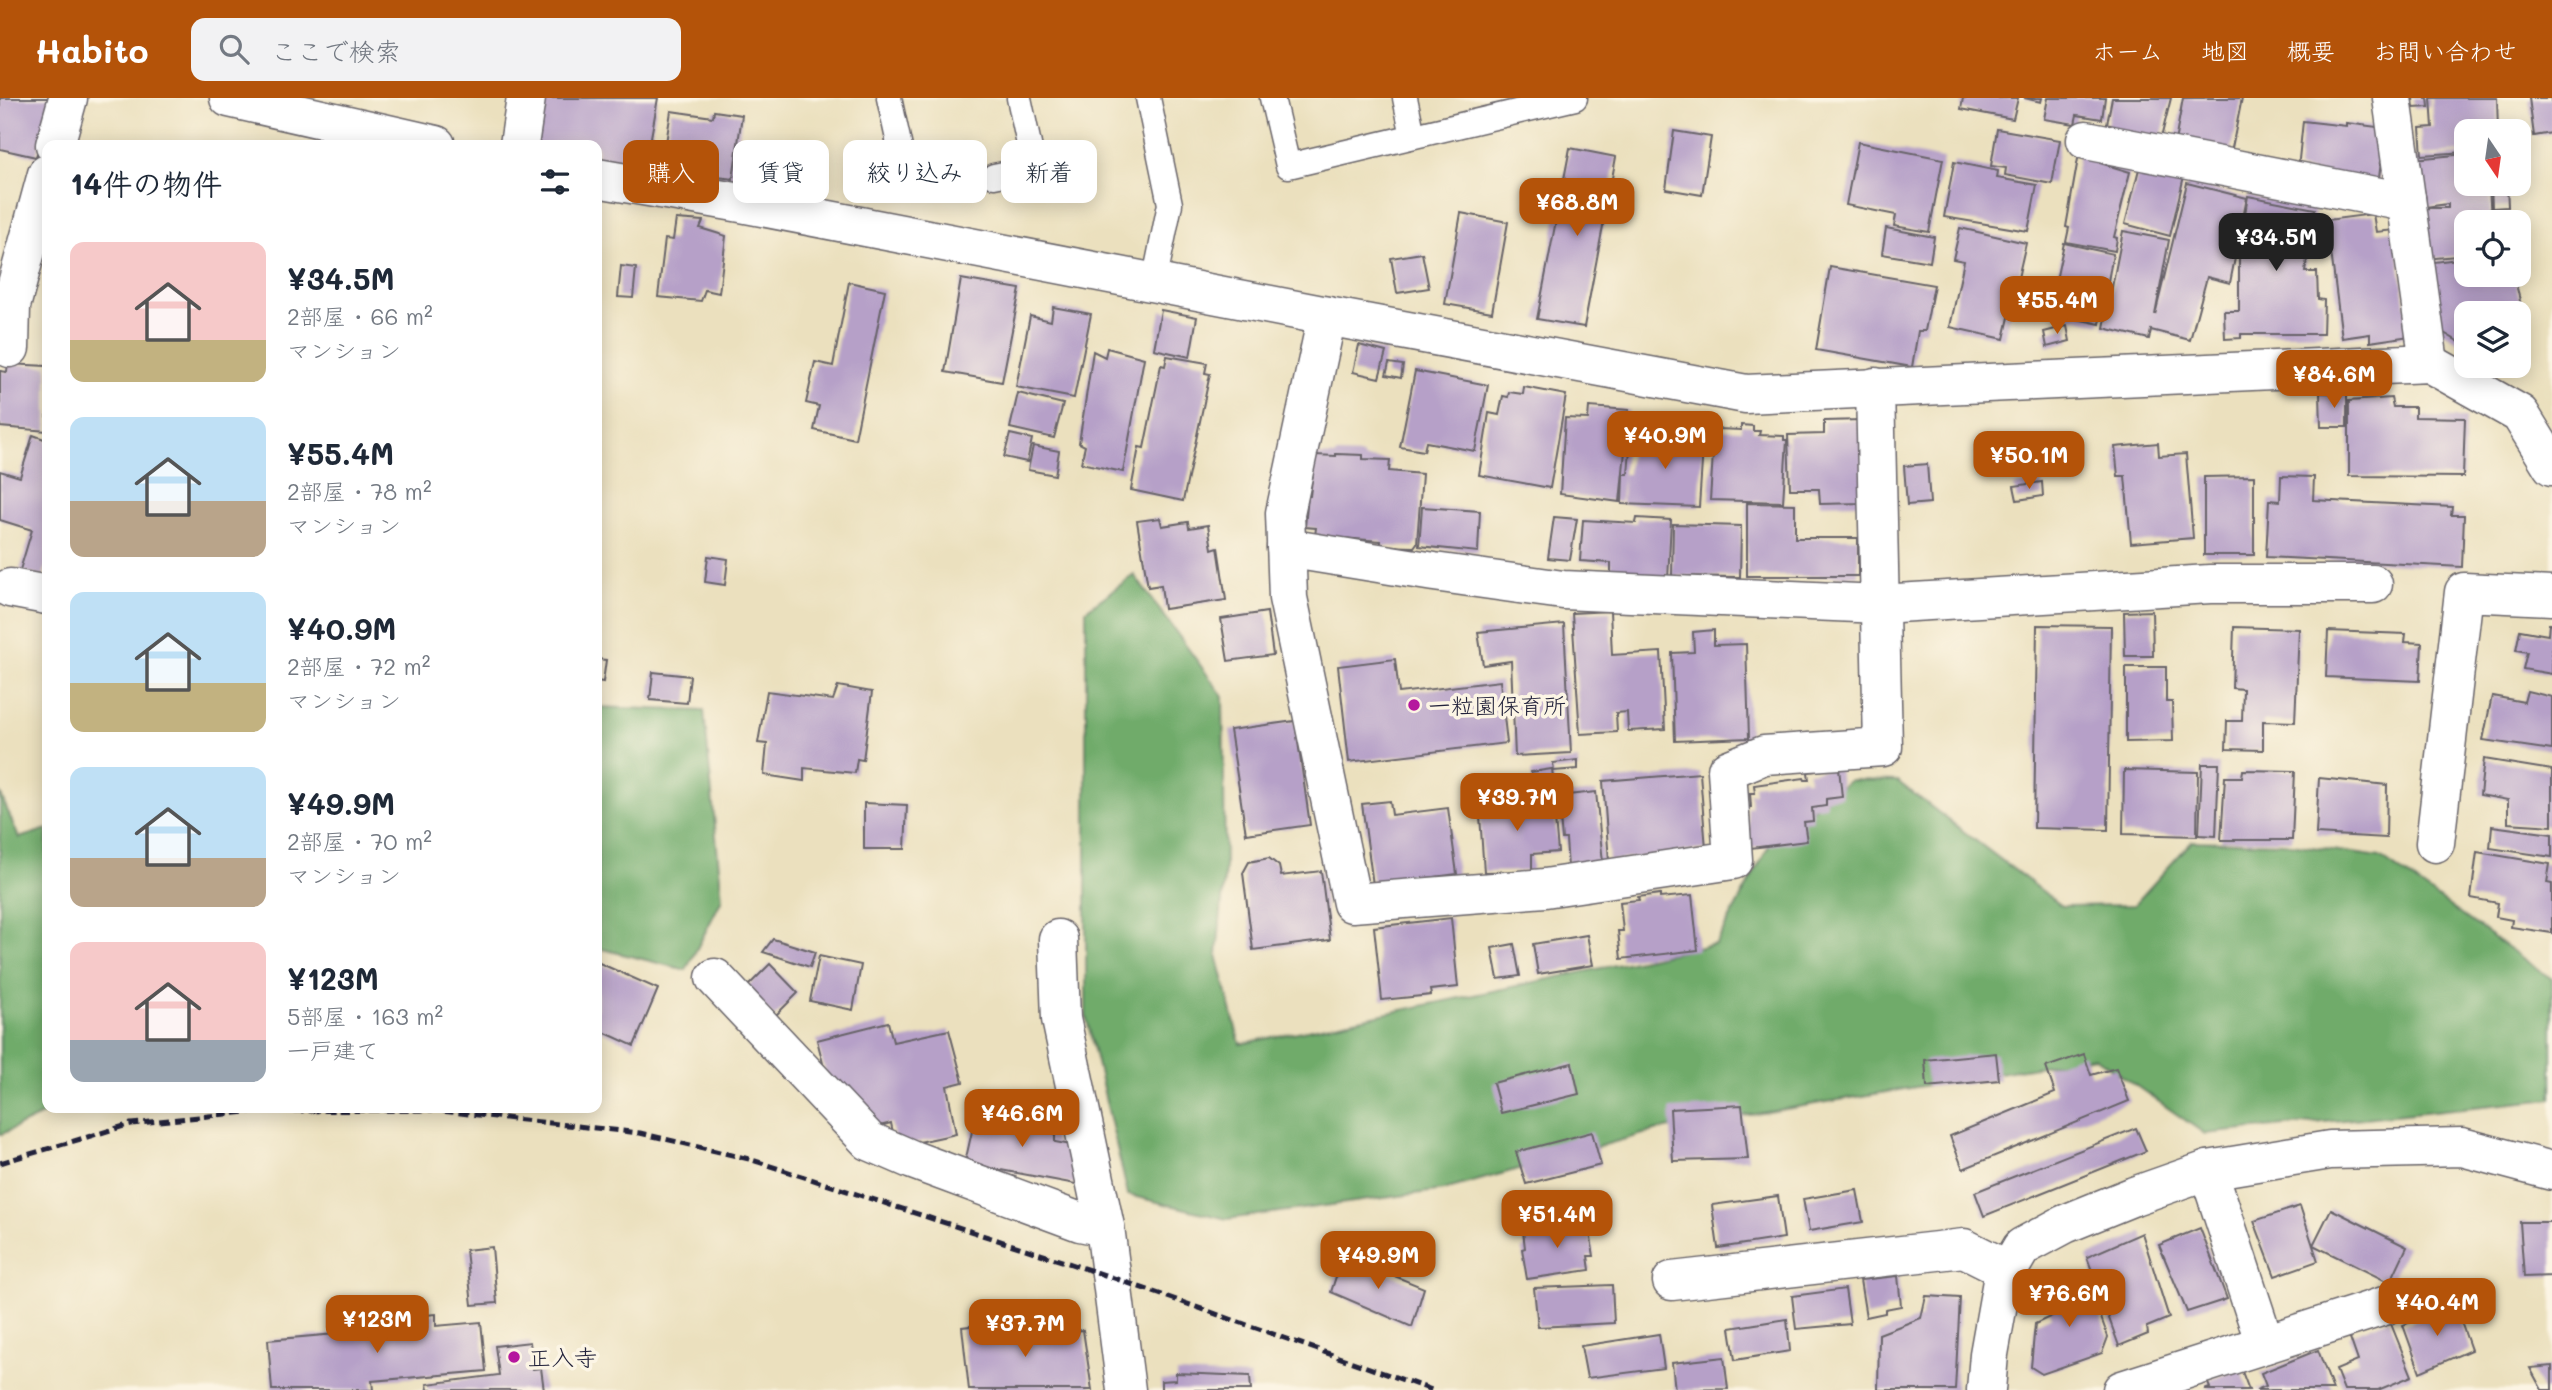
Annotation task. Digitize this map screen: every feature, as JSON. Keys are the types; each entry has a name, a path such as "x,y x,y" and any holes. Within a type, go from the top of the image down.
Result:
{"street":[{"path":"56,140 68,98"},
{"path":"229,98 414,140"},
{"path":"520,140 526,98"},
{"path":"2392,98 2429,363"},
{"path":"2086,140 2395,200 2406,198"},
{"path":"602,179 1746,394 2429,363 2520,414 2552,466"},
{"path":"10,348 11,306 42,192"},
{"path":"1327,316 1285,513 1287,598 1352,903 1545,888 1733,860 1727,770 1764,755 1883,747 1875,387"},
{"path":"1286,548 1563,590 1880,604 2210,584 2373,584"},
{"path":"10,588 42,594"},
{"path":"2435,842 2464,592 2552,596"},
{"path":"1058,939 1061,1019 1105,1227 1126,1390"},
{"path":"715,978 869,1141 1080,1222 1105,1227"},
{"path":"1986,1390 1989,1354 2002,1281 2022,1247 2065,1224 2134,1196 2207,1170 2330,1150 2462,1147 2552,1171"},
{"path":"2207,1170 2265,1344"},
{"path":"1672,1281 1964,1248 2008,1270"},
{"path":"2122,1390 2384,1306"}],"lane":[{"path":"889,98 898,140"},
{"path":"994,176 1034,168 1018,98"},
{"path":"1148,98 1170,204 1154,283"},
{"path":"1272,98 1288,166 1538,102 1575,98"},
{"path":"1405,98 1413,136"}],"green space":[{"path":"1134,575 1223,696 1225,868 1217,955 1240,1044 1716,944 1771,842 1850,780 1897,781 2062,906 2134,905 2192,841 2284,843 2380,857 2552,979 2552,1099 2205,1134 2095,1057 1654,1131 1444,1190 1227,1219 1128,1195 1086,1016 1086,610"},
{"path":"602,707 704,711 722,899 686,970 602,949"},
{"path":"0,793 19,838 42,831 42,1113 46,1113 0,1135"}],"building":[{"path":"0,98 51,98 36,157 0,149"},
{"path":"543,98 658,98 651,140 623,140 623,167 602,163 602,140 536,140"},
{"path":"1963,98 2018,98 2013,119 1961,109"},
{"path":"2024,98 2042,98 2041,102"},
{"path":"2048,98 2105,98 2102,119 2077,115 2075,124 2044,119"},
{"path":"2112,98 2171,98 2161,138 2106,129"},
{"path":"2183,98 2242,98 2231,153 2175,142"},
{"path":"2413,98 2428,98 2429,107 2414,108"},
{"path":"2431,98 2497,98 2498,119 2454,119 2454,153 2422,155 2420,128 2433,127"},
{"path":"2529,98 2552,98 2552,133 2534,136"},
{"path":"671,111 713,117 714,111 742,115 738,140 733,140 733,179 719,177 719,140 666,140"},
{"path":"2303,121 2385,128 2378,186 2298,169"},
{"path":"1997,129 2060,140 2052,184 2005,175 2006,168 1991,166"},
{"path":"1674,131 1711,137 1702,195 1666,189"},
{"path":"1858,142 1943,159 1929,232 1894,226 1896,215 1846,205"},
{"path":"1570,148 1616,157 1584,327 1537,319"},
{"path":"2079,153 2101,158 2100,163 2130,172 2114,237 2117,238 2115,251 2066,242 2069,228 2066,227"},
{"path":"2454,155 2454,196 2490,196 2490,210 2454,210 2454,256 2426,259 2423,208 2448,208 2448,204 2418,208 2414,159"},
{"path":"1954,162 1998,171 1997,178 2037,185 2028,231 1944,217"},
{"path":"2140,165 2184,176 2170,236 2125,224"},
{"path":"2187,183 2247,198 2230,283 2207,277 2190,340 2151,330 2149,339 2104,328 2123,231 2169,240 2155,315"},
{"path":"2248,196 2315,209 2305,272 2317,272 2318,299 2324,300 2323,334 2241,334 2241,338 2225,339 2224,311 2239,311 2239,250"},
{"path":"2492,196 2508,196 2508,207 2492,208"},
{"path":"1461,213 1508,222 1492,312 1445,304"},
{"path":"2373,214 2376,232 2395,230 2410,336 2370,342 2370,334 2342,338 2327,220"},
{"path":"676,219 703,221 700,228 726,236 719,293 705,290 701,301 658,297 665,239 673,240"},
{"path":"1886,228 1934,237 1930,262 1882,254"},
{"path":"1960,228 2026,243 2004,339 1950,327 1964,261 1953,259"},
{"path":"2064,243 2113,254 2100,324 2049,313"},
{"path":"1422,253 1429,288 1397,293 1391,258"},
{"path":"2454,260 2454,287 2517,287 2520,301 2454,301 2454,339 2439,330 2434,262"},
{"path":"621,266 636,268 633,298 618,297"},
{"path":"1830,267 1934,285 1925,331 1918,331 1912,367 1816,350"},
{"path":"961,279 1020,289 1002,382 945,372"},
{"path":"849,282 885,290 855,439 814,430 819,406 806,403 815,362 833,366"},
{"path":"1053,307 1091,314 1074,398 1016,387 1030,316 1051,321"},
{"path":"1161,310 1197,317 1190,357 1154,349"},
{"path":"2067,326 2070,341 2047,347 2044,332"},
{"path":"1359,345 1386,352 1379,378 1353,372"},
{"path":"1107,348 1144,358 1123,472 1081,463 1085,446 1079,443 1093,351 1105,357"},
{"path":"1167,356 1207,363 1205,373 1210,374 1183,501 1131,490 1139,447 1144,448 1161,365 1165,366"},
{"path":"1389,363 1403,365 1401,378 1386,375"},
{"path":"8,364 42,366 42,431 0,427 0,371 7,372"},
{"path":"1415,371 1488,385 1475,451 1426,442 1424,451 1400,447"},
{"path":"1524,387 1566,395 1550,488 1479,475 1489,413 1499,415 1503,396 1508,397 1509,392 1523,394"},
{"path":"1018,393 1063,404 1054,438 1010,428"},
{"path":"2320,393 2347,393 2347,427 2321,427"},
{"path":"2391,398 2393,407 2415,407 2415,417 2465,418 2463,477 2349,476 2349,401"},
{"path":"1589,407 1629,410 1620,502 1560,494 1565,418 1588,419"},
{"path":"1862,420 1863,503 1820,504 1819,489 1790,489 1788,435 1824,434 1824,421"},
{"path":"1741,425 1753,426 1753,431 1760,431 1759,435 1784,436 1784,440 1787,440 1783,502 1710,500 1713,454 1715,455 1718,429 1741,430"},
{"path":"1668,430 1704,432 1699,507 1622,504 1623,474 1628,474 1631,438 1667,441"},
{"path":"1010,434 1032,439 1027,462 1004,457"},
{"path":"33,435 42,438 42,577 20,570 32,530 0,520 0,471 20,477"},
{"path":"2158,443 2159,456 2186,454 2193,538 2131,543 2125,476 2118,476 2115,447"},
{"path":"1033,446 1059,451 1055,475 1028,470"},
{"path":"1336,454 1390,460 1389,471 1422,474 1417,543 1414,547 1381,546 1381,541 1315,536 1316,528 1305,527 1315,455"},
{"path":"1927,464 1930,503 1907,505 1904,466"},
{"path":"2254,476 2254,555 2204,555 2204,477"},
{"path":"2281,476 2314,477 2313,500 2452,507 2451,515 2464,515 2462,567 2266,557 2269,500 2280,501"},
{"path":"2042,482 2043,496 2017,500 2014,486"},
{"path":"1747,503 1795,504 1795,538 1858,538 1858,576 1747,576"},
{"path":"1422,507 1480,511 1478,552 1419,546"},
{"path":"1554,517 1577,519 1570,560 1548,558"},
{"path":"1160,518 1162,526 1188,522 1189,528 1208,525 1212,549 1218,547 1226,600 1164,609 1161,585 1148,587 1137,521"},
{"path":"1637,518 1671,520 1668,580 1611,576 1611,563 1580,561 1583,520 1636,523"},
{"path":"1673,524 1741,526 1740,577 1672,576"},
{"path":"708,556 728,559 725,585 705,582"},
{"path":"1610,611 1612,655 1661,652 1665,729 1628,731 1627,712 1616,713 1617,732 1580,734 1572,613"},
{"path":"2152,611 2153,656 2125,656 2124,612"},
{"path":"1267,612 1273,655 1228,661 1221,619"},
{"path":"1564,624 1571,753 1515,756 1511,661 1483,665 1478,632"},
{"path":"2549,624 2552,624 2552,674 2523,669 2527,652 2516,650 2520,630 2548,635"},
{"path":"2037,625 2111,626 2108,830 2034,828"},
{"path":"2234,627 2299,629 2295,722 2263,721 2263,750 2226,749 2227,721 2242,721 2243,689 2232,688"},
{"path":"1714,630 1714,645 1746,644 1749,738 1675,741 1672,653 1694,652 1693,632"},
{"path":"2328,631 2406,634 2405,642 2422,643 2420,681 2326,677"},
{"path":"1395,659 1399,693 1500,681 1507,743 1349,762 1338,666"},
{"path":"602,660 606,660 602,682"},
{"path":"2126,667 2166,667 2166,702 2172,702 2173,741 2126,742"},
{"path":"653,672 690,676 687,703 650,700"},
{"path":"838,686 872,692 863,760 857,759 855,773 804,768 804,781 764,775 767,744 758,743 767,691 833,700"},
{"path":"2527,691 2552,697 2552,750 2483,740 2492,696 2524,702"},
{"path":"1295,721 1310,825 1246,834 1230,730"},
{"path":"2484,759 2552,770 2552,826 2508,823 2508,800 2480,795"},
{"path":"1578,760 1578,769 1554,771 1553,763"},
{"path":"2202,764 2219,764 2216,836 2199,835"},
{"path":"1839,768 1842,797 1826,799 1826,806 1812,808 1813,821 1804,822 1807,841 1751,848 1747,807 1751,807 1750,793 1755,793 1754,785 1804,778 1809,780 1808,772"},
{"path":"1552,769 1554,787 1533,789 1531,772"},
{"path":"2124,770 2198,772 2197,836 2123,834"},
{"path":"2243,770 2295,771 2292,840 2221,840 2225,777 2242,777"},
{"path":"1700,773 1706,849 1609,861 1603,781"},
{"path":"2319,778 2387,785 2386,838 2316,834"},
{"path":"1596,792 1603,863 1568,867 1558,796"},
{"path":"1553,797 1558,852 1532,854 1532,871 1484,872 1479,802"},
{"path":"1390,801 1392,815 1448,808 1457,874 1373,885 1362,804"},
{"path":"864,803 907,805 905,849 864,849"},
{"path":"2492,826 2552,834 2552,857 2490,848"},
{"path":"2477,852 2550,864 2547,883 2552,884 2552,933 2511,927 2512,920 2496,917 2498,903 2471,898"},
{"path":"1269,858 1279,866 1281,876 1321,871 1330,940 1253,950 1243,873 1249,862"},
{"path":"1660,894 1660,898 1692,895 1698,950 1621,959 1618,931 1623,931 1620,902"},
{"path":"1451,918 1458,987 1430,990 1431,995 1382,1000 1374,927"},
{"path":"1587,935 1593,965 1538,974 1533,944"},
{"path":"773,939 815,952 810,967 763,952"},
{"path":"1514,944 1520,976 1498,979 1492,948"},
{"path":"819,956 861,965 853,1010 810,1001"},
{"path":"602,964 658,989 634,1046 602,1031"},
{"path":"770,964 798,993 774,1017 745,989"},
{"path":"888,1022 893,1042 949,1030 963,1082 947,1086 956,1134 896,1147 891,1123 876,1127 826,1075 817,1040"},
{"path":"1996,1053 1999,1080 1927,1087 1925,1060"},
{"path":"2084,1054 2091,1075 2116,1068 2129,1101 1963,1169 1950,1136 2055,1093 2046,1067"},
{"path":"1572,1063 1579,1094 1501,1113 1493,1083"},
{"path":"1742,1105 1748,1159 1673,1161 1670,1109"},
{"path":"977,1109 1055,1130 1055,1142 1076,1146 1086,1186 985,1167 964,1167"},
{"path":"2136,1128 2146,1151 1984,1216 1975,1192"},
{"path":"1592,1132 1601,1165 1526,1184 1516,1152"},
{"path":"1857,1190 1863,1222 1809,1231 1803,1199"},
{"path":"1778,1196 1784,1238 1718,1248 1712,1205"},
{"path":"2300,1206 2318,1261 2275,1276 2254,1221"},
{"path":"2331,1209 2407,1247 2390,1283 2313,1245"},
{"path":"1588,1221 1594,1256 1588,1256 1590,1270 1527,1279 1522,1249 1525,1248 1523,1231"},
{"path":"2520,1222 2552,1222 2552,1276 2524,1277"},
{"path":"2200,1228 2227,1299 2187,1312 2159,1245"},
{"path":"2142,1233 2169,1318 2147,1327 2148,1334 2119,1346 2087,1257"},
{"path":"492,1247 497,1303 472,1305 466,1250"},
{"path":"1343,1255 1424,1288 1412,1327 1331,1292"},
{"path":"1898,1276 1901,1306 1866,1317 1860,1280"},
{"path":"2087,1279 2108,1337 2102,1353 2042,1374 2031,1367 2035,1324 2052,1316 2044,1295"},
{"path":"1612,1285 1614,1323 1538,1327 1534,1288"},
{"path":"1845,1289 1850,1324 1796,1329 1792,1296"},
{"path":"1926,1296 1960,1298 1955,1390 1878,1390 1879,1334 1921,1318"},
{"path":"2455,1305 2471,1350 2420,1372 2403,1325"},
{"path":"436,1314 436,1326 481,1322 486,1371 372,1381 373,1390 272,1390 268,1340 381,1330 380,1319"},
{"path":"1031,1319 1033,1337 1083,1330 1092,1390 969,1390 962,1327"},
{"path":"1787,1319 1790,1351 1735,1360 1730,1328"},
{"path":"2389,1319 2412,1376 2378,1390 2344,1390 2336,1370 2358,1361 2349,1335"},
{"path":"1659,1334 1664,1368 1587,1378 1581,1346"},
{"name":"正入寺","path":"530,1342 533,1369 541,1368 544,1390 428,1390 427,1384 499,1375 495,1346"},
{"path":"2318,1350 2333,1390 2256,1390 2266,1386 2261,1373"},
{"path":"1724,1357 1728,1389 1675,1390 1672,1363"},
{"path":"2552,1366 2552,1390 2542,1390 2530,1368"},
{"path":"2241,1369 2249,1390 2204,1390 2210,1388 2207,1381"},
{"path":"1176,1373 1250,1376 1251,1390 1161,1390 1161,1381 1176,1380"}],"railway":[{"path":"0,1163 131,1124 237,1113"},
{"path":"460,1113 640,1133 749,1159 1111,1277 1432,1390"}],"place":[{"name":"一粒園保育所","path":"1414,705"},
{"name":"正入寺","path":"514,1357"}]}
